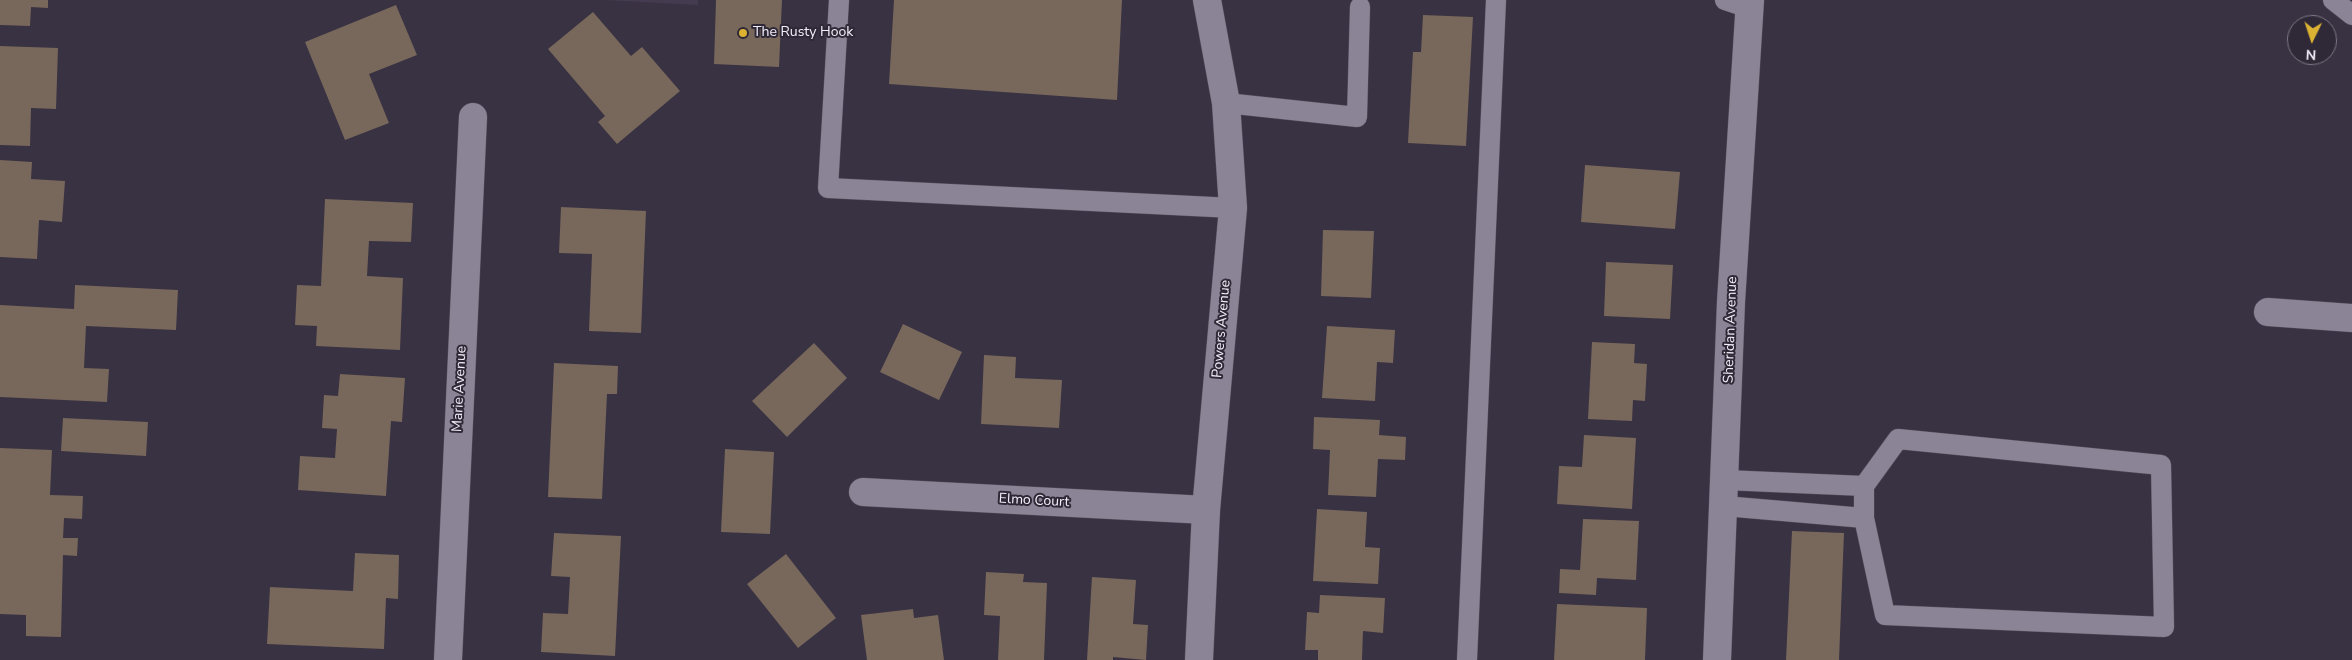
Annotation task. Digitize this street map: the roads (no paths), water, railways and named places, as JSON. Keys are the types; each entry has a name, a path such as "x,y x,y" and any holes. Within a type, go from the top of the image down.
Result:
{"street":[{"name":"Powers Avenue","path":"1199,660 1206,510 1233,208 1226,103 1207,0"},
{"name":"Sheridan Avenue","path":"1717,660 1725,493 1741,2"},
{"name":"Marie Avenue","path":"448,660 473,117"},
{"path":"2268,312 2352,318"},
{"name":"Elmo Court","path":"864,492 1206,510"}],"lane":[{"path":"839,0 828,188 1233,208"},
{"path":"1467,660 1496,0"},
{"path":"2332,0 2352,15"},
{"path":"1226,103 1358,117 1360,7"},
{"path":"1898,439 2161,465 2164,627 1885,615 1864,518 1864,486 1898,439"},
{"path":"1725,493 1864,486"},
{"path":"1725,493 1864,518"}],"place":[{"name":"The Rusty Hook","path":"743,33"}]}
